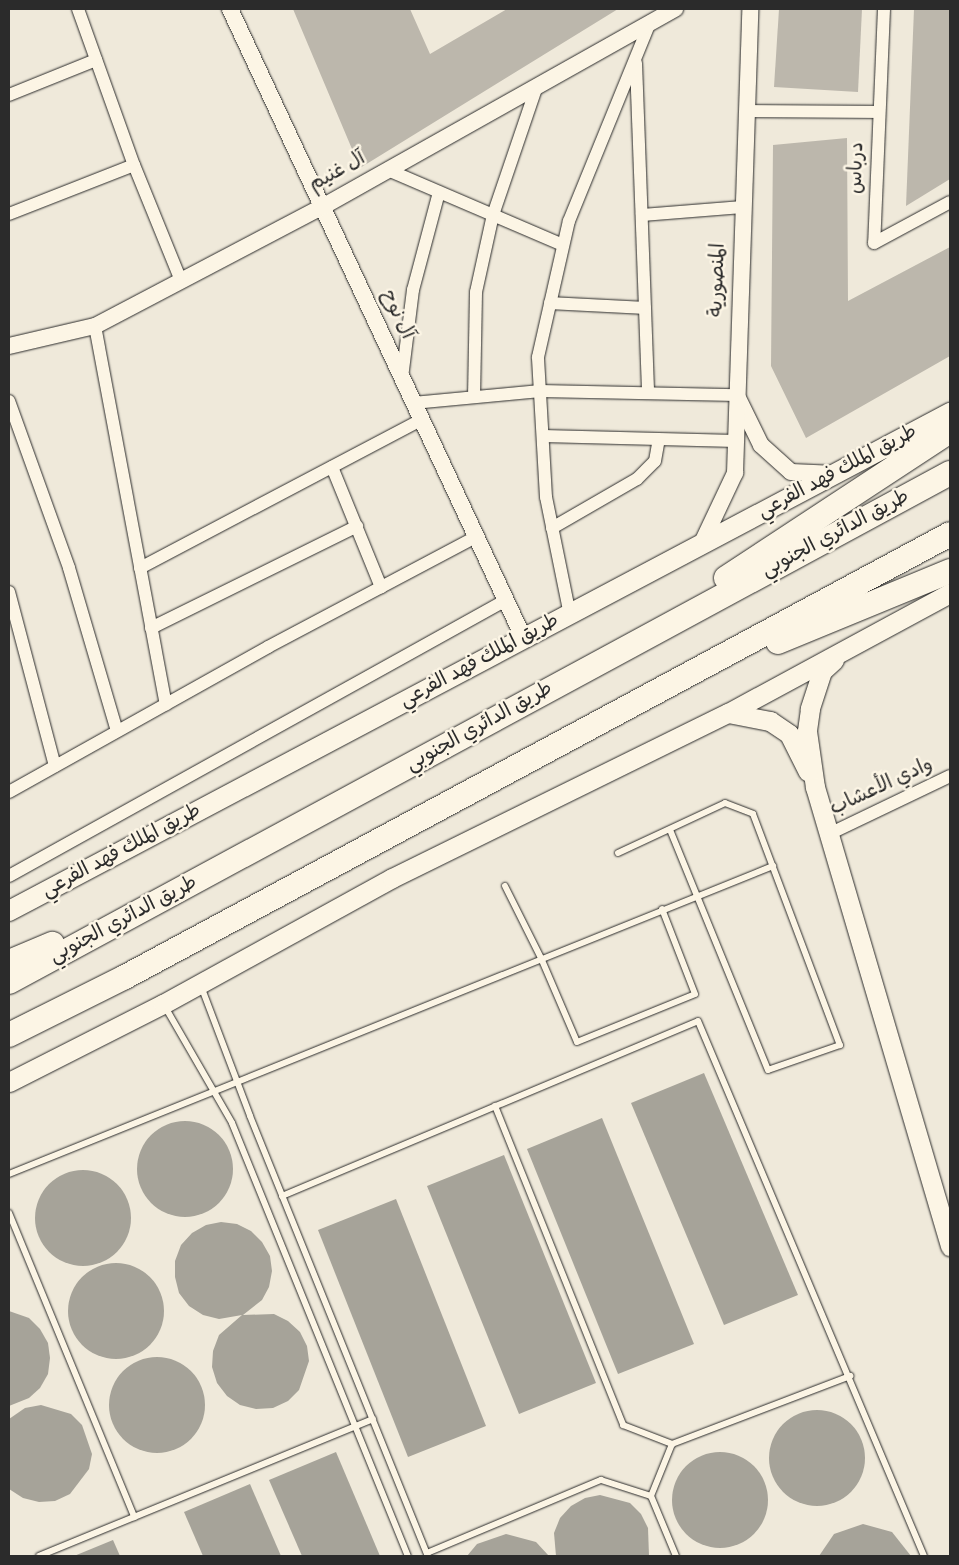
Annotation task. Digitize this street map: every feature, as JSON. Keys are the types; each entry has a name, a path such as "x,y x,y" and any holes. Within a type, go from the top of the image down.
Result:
{"highway":[{"path":"619,652 950,431"},
{"name":"طريق الدائري الجنوبي","path":"9,982 205,878 950,473"},
{"path":"9,1036 950,534"},
{"path":"606,719 794,635 950,571"},
{"path":"9,962 205,878"}],"main road":[{"name":"طريق الملك فهد الفرعي","path":"9,911 950,413"},
{"path":"9,1082 163,1004 392,878 728,713 950,593"},
{"path":"847,650 822,671 810,709 807,731 815,787 950,1247"},
{"path":"728,713 770,721 789,734 815,787"}],"street":[{"path":"78,9 134,165 181,281"},
{"name":"آل نوح","path":"230,9 524,639"},
{"name":"آل غنيم","path":"9,346 95,326 322,207 675,9"},
{"name":"المنصورية","path":"701,545 735,473 750,9"},
{"name":"درباس","path":"884,9 874,243 950,202"},
{"path":"570,615 546,497 538,356 569,221 650,23"},
{"path":"636,57 648,393"},
{"path":"9,95 96,60"},
{"path":"474,397 476,292 493,215 537,86"},
{"path":"746,111 880,112"},
{"path":"9,214 134,165"},
{"path":"388,170 563,245"},
{"path":"402,378 413,290 439,192"},
{"path":"642,215 743,207"},
{"path":"550,303 645,308"},
{"path":"95,326 166,704"},
{"path":"414,403 540,391 737,395 761,446 791,472 836,474"},
{"path":"9,401 69,568 117,731"},
{"path":"140,568 421,420"},
{"path":"543,436 736,441"},
{"path":"552,528 637,479 655,461 659,440"},
{"path":"332,467 382,587"},
{"path":"151,628 357,526"},
{"path":"9,792 166,704 476,537"},
{"path":"9,592 55,766"},
{"path":"9,876 506,600"},
{"name":"وادي الأعشاب","path":"829,834 950,776"}],"lane":[{"path":"618,853 725,803 753,814 840,1045 768,1070 670,830"},
{"path":"9,1174 696,895 773,866"},
{"path":"505,886 541,958 577,1042 695,994 662,909"},
{"path":"200,984 282,1196 428,1555 601,1480 651,1496"},
{"path":"163,1004 232,1123 408,1556"},
{"path":"282,1196 698,1021 850,1376 924,1556"},
{"path":"495,1106 623,1425 672,1444 850,1376"},
{"path":"9,1213 134,1517"},
{"path":"39,1556 372,1419"},
{"path":"672,1444 651,1496 676,1556"}],"shaded area":[{"path":"704,1073 798,1295 724,1325 631,1103"},
{"path":"602,1118 694,1344 618,1374 527,1149"},
{"path":"185,1121 203,1124 219,1135 230,1151 233,1169 230,1187 219,1203 203,1214 185,1217 167,1214 151,1203 140,1187 137,1169 140,1151 151,1135 167,1124"},
{"path":"504,1155 596,1383 519,1414 427,1186"},
{"path":"83,1170 101,1173 117,1184 128,1200 131,1218 128,1236 117,1252 101,1263 83,1266 65,1263 49,1252 38,1236 35,1218 38,1200 49,1184 65,1173"},
{"path":"396,1199 486,1426 408,1457 318,1230"},
{"path":"221,1222 237,1224 251,1231 262,1242 270,1256 272,1271 269,1287 262,1300 243,1315 274,1314 288,1321 300,1332 307,1346 309,1361 299,1390 288,1401 273,1408 256,1409 240,1405 227,1396 217,1383 212,1367 213,1351 219,1335 242,1315 219,1319 203,1315 189,1306 179,1293 175,1277 175,1261 181,1245 192,1233 206,1225"},
{"path":"116,1263 134,1266 150,1277 161,1293 164,1311 161,1329 150,1345 134,1356 116,1359 98,1356 82,1345 71,1329 68,1311 71,1293 82,1277 98,1266"},
{"path":"9,1311 29,1318 40,1329 48,1343 50,1358 48,1374 40,1388 29,1398 9,1406"},
{"path":"157,1357 175,1360 191,1371 202,1387 205,1405 202,1423 191,1439 175,1450 157,1453 139,1450 123,1439 112,1423 109,1405 112,1387 123,1371 139,1360"},
{"path":"41,1405 71,1414 82,1425 92,1454 89,1469 70,1494 55,1501 39,1502 23,1498 9,1489 9,1419 25,1408"},
{"path":"817,1410 835,1413 851,1424 862,1440 865,1458 862,1476 851,1492 835,1503 817,1506 799,1503 783,1492 772,1476 769,1458 772,1440 783,1424 799,1413"},
{"path":"336,1452 380,1556 302,1556 269,1480"},
{"path":"720,1452 738,1455 754,1466 765,1482 768,1500 765,1518 754,1534 738,1545 720,1548 702,1545 686,1534 675,1518 672,1500 675,1482 686,1466 702,1455"},
{"path":"250,1484 281,1556 203,1556 184,1512"},
{"path":"600,1495 630,1503 641,1514 648,1528 649,1556 556,1556 554,1533 560,1518 571,1506 585,1498"},
{"path":"863,1524 892,1532 911,1556 819,1556 834,1534"},
{"path":"506,1534 536,1542 549,1556 467,1556 477,1544"},
{"path":"113,1540 120,1556 74,1556"}],"building":[{"path":"293,9 410,9 430,54 507,9 618,9 360,168"},
{"path":"779,9 862,9 858,92 774,87"},
{"path":"914,9 950,9 950,179 906,206"},
{"path":"847,138 848,301 950,247 950,356 806,438 771,366 773,145"}]}
